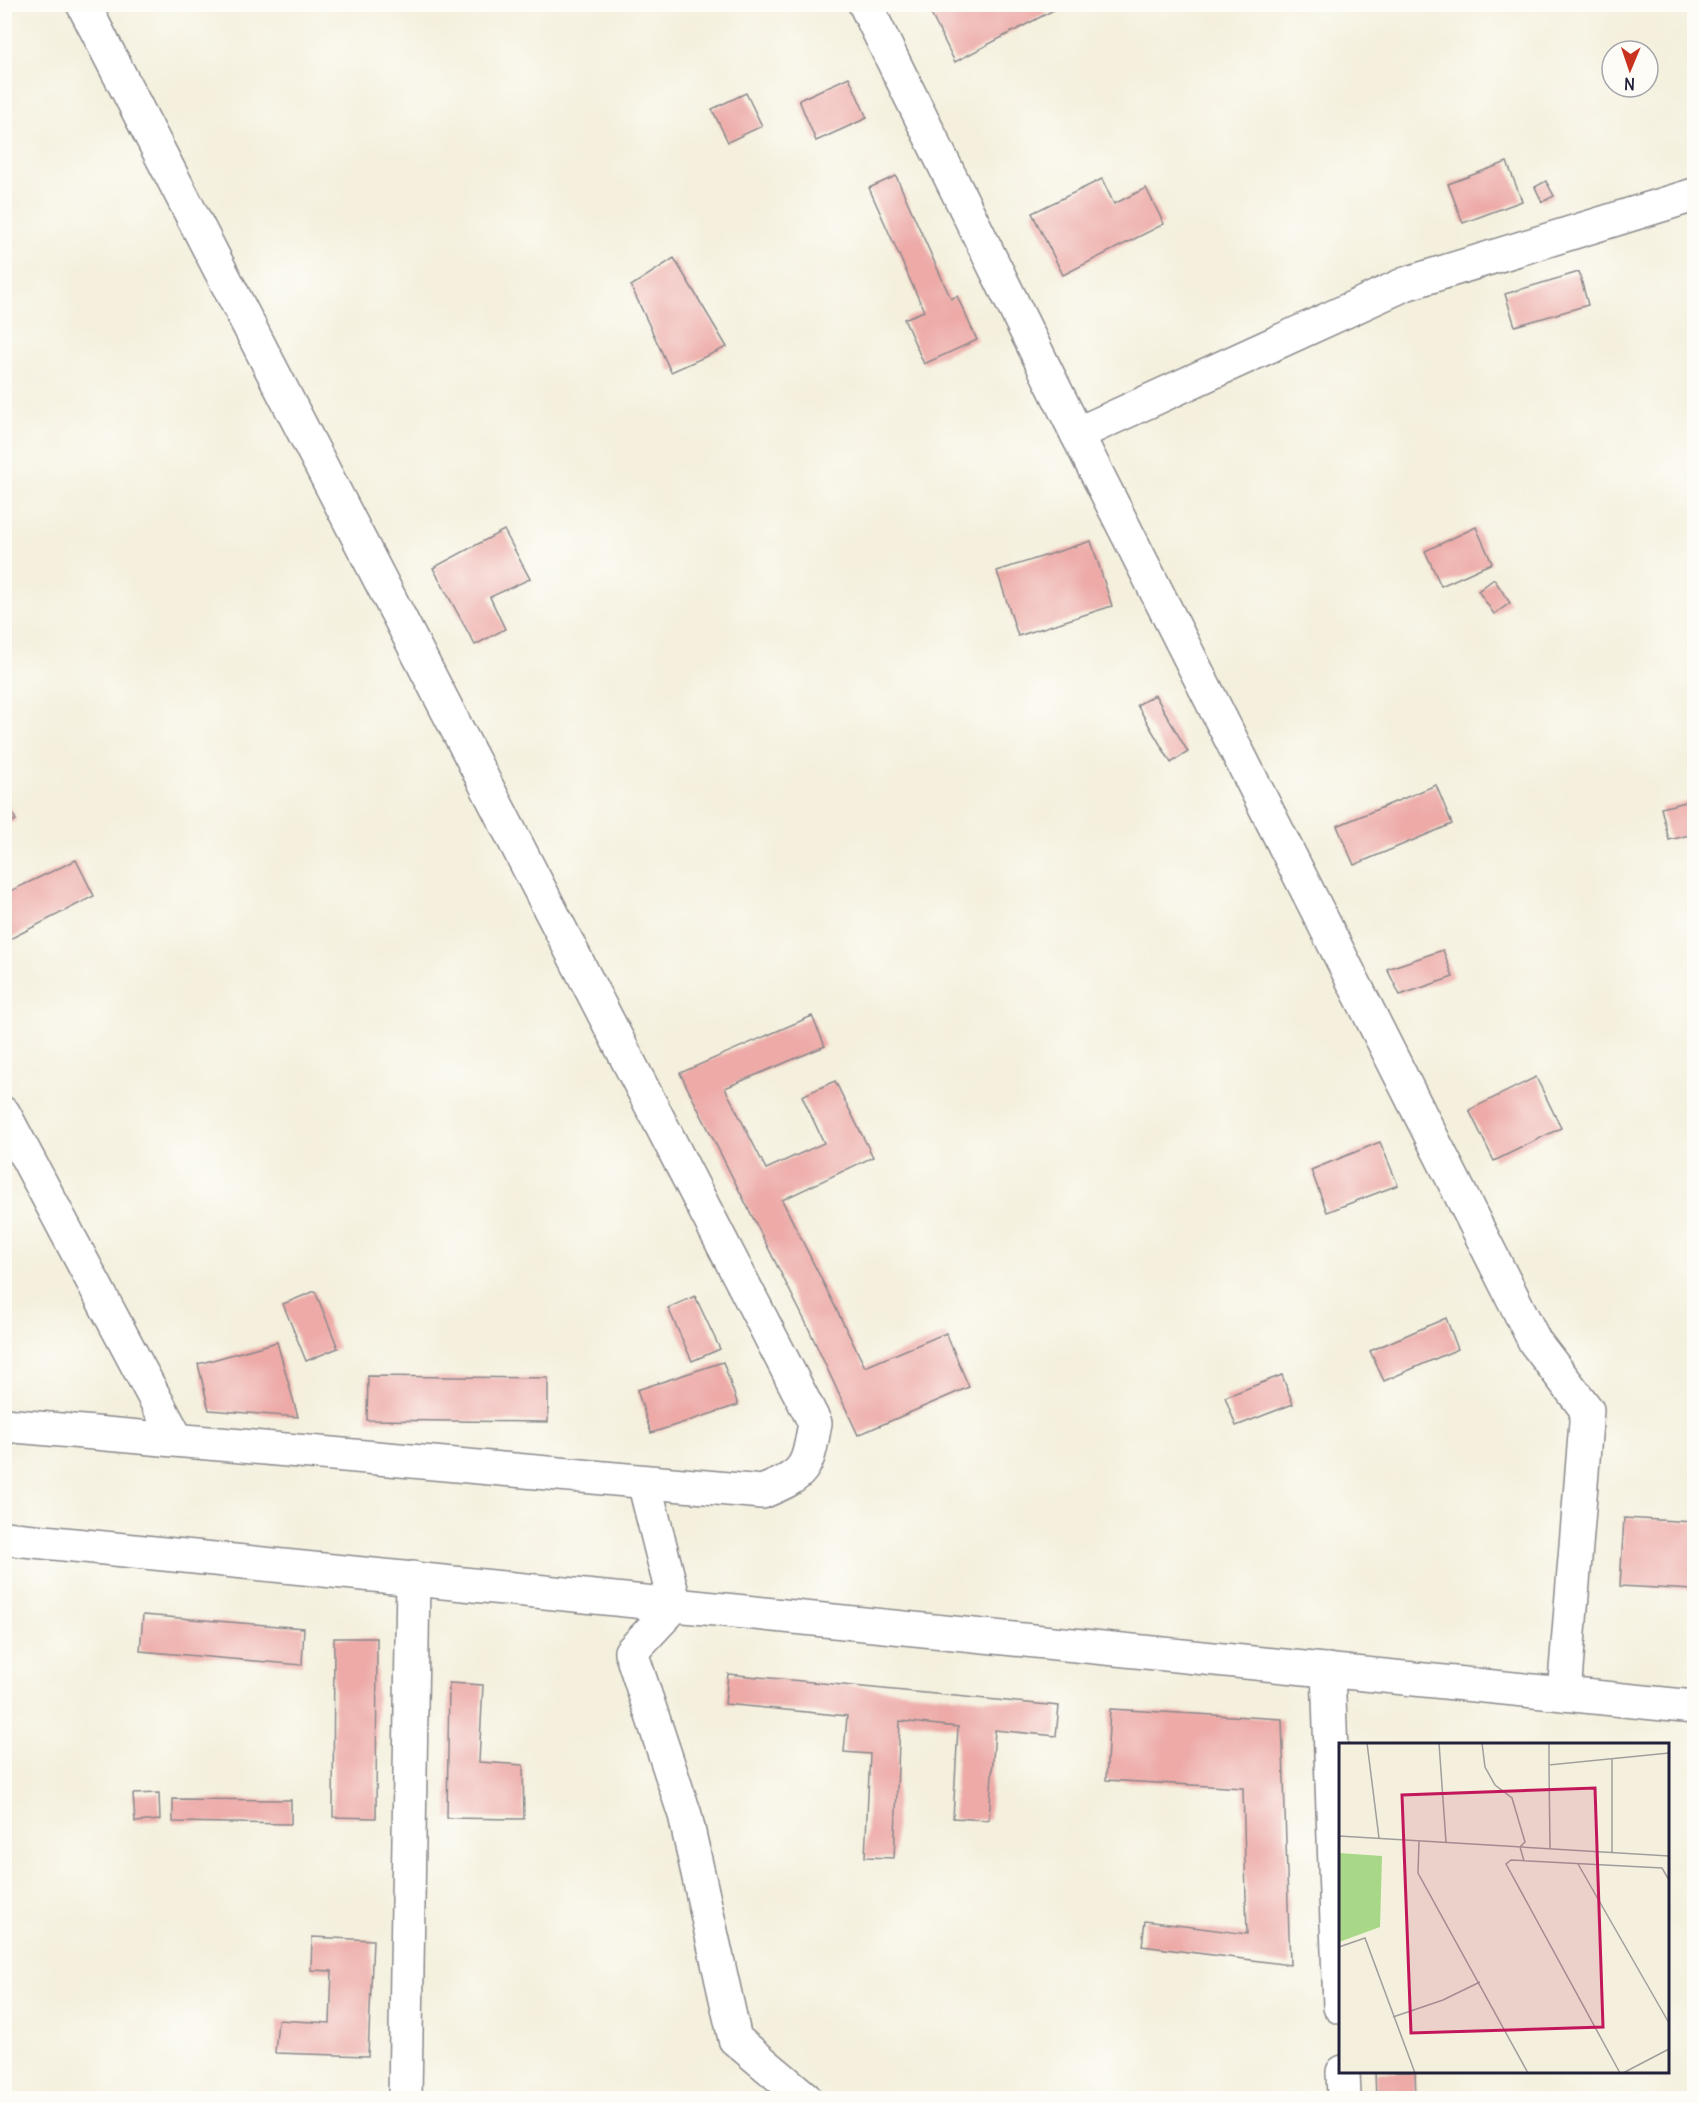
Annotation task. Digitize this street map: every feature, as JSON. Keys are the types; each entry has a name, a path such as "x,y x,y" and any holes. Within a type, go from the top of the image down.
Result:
{"street":[{"path":"4,1425 762,1492 795,1478 809,1458 815,1423 83,4"},
{"path":"865,4 1077,434 1535,1342 1587,1410 1564,1694"},
{"path":"1077,434 1405,284 1695,195"},
{"path":"4,1114 177,1440"},
{"path":"644,1482 675,1605"},
{"path":"4,1538 1695,1707"},
{"path":"405,2098 413,1578"},
{"path":"675,1605 631,1652 685,1815 735,2039 805,2098"},
{"path":"1328,1670 1339,1955"},
{"path":"1343,2073 1344,2098"}],"building":[{"path":"926,4 1065,4 955,62"},
{"path":"849,77 867,118 816,141 799,100"},
{"path":"746,93 762,126 728,142 712,109"},
{"path":"1507,162 1522,201 1463,223 1448,184"},
{"path":"896,176 951,299 957,296 977,340 924,364 904,319 924,311 869,188"},
{"path":"1102,179 1114,204 1146,188 1164,224 1063,275 1032,213"},
{"path":"1546,181 1554,196 1542,202 1535,187"},
{"path":"674,258 727,347 671,372 631,286"},
{"path":"1579,272 1588,305 1515,326 1505,294"},
{"path":"1476,527 1492,563 1441,586 1425,551"},
{"path":"504,530 530,579 490,597 505,629 475,645 433,568"},
{"path":"1091,541 1112,606 1018,636 997,571"},
{"path":"1494,579 1510,603 1494,614 1478,591"},
{"path":"1155,695 1188,752 1171,763 1137,705"},
{"path":"1436,785 1452,824 1354,865 1337,826"},
{"path":"4,798 16,820 4,826"},
{"path":"1694,800 1694,834 1669,840 1661,808"},
{"path":"76,860 94,896 4,942 4,894"},
{"path":"1443,950 1453,977 1400,995 1387,969"},
{"path":"812,1016 825,1046 725,1088 766,1169 824,1143 802,1096 835,1081 873,1157 782,1200 865,1367 946,1333 969,1387 858,1435 806,1323 680,1073"},
{"path":"1536,1077 1561,1128 1494,1161 1469,1110"},
{"path":"1380,1142 1398,1185 1327,1212 1311,1170"},
{"path":"315,1291 338,1348 306,1361 283,1304"},
{"path":"695,1296 720,1349 692,1361 668,1308"},
{"path":"1446,1318 1458,1349 1384,1381 1370,1351"},
{"path":"277,1342 298,1417 209,1410 198,1364"},
{"path":"723,1362 738,1405 651,1433 637,1390"},
{"path":"1282,1375 1293,1404 1236,1426 1225,1397"},
{"path":"368,1376 548,1378 548,1422 367,1420"},
{"path":"1624,1518 1694,1522 1694,1590 1620,1586"},
{"path":"143,1615 304,1628 302,1665 140,1651"},
{"path":"334,1638 377,1638 376,1818 333,1817"},
{"path":"728,1674 1059,1706 1056,1736 995,1730 989,1820 953,1818 958,1727 900,1721 894,1858 865,1857 870,1754 844,1752 847,1716 725,1704"},
{"path":"449,1683 483,1685 479,1762 523,1765 524,1819 447,1818"},
{"path":"1110,1709 1282,1719 1290,1965 1142,1946 1145,1921 1247,1934 1243,1788 1106,1780"},
{"path":"159,1793 160,1820 135,1822 133,1794"},
{"path":"173,1799 291,1800 291,1824 173,1822"},
{"path":"312,1937 373,1940 368,2056 275,2053 278,2020 330,2023 332,1971 311,1970"},
{"path":"1375,2073 1415,2073 1416,2098 1376,2098"}]}
